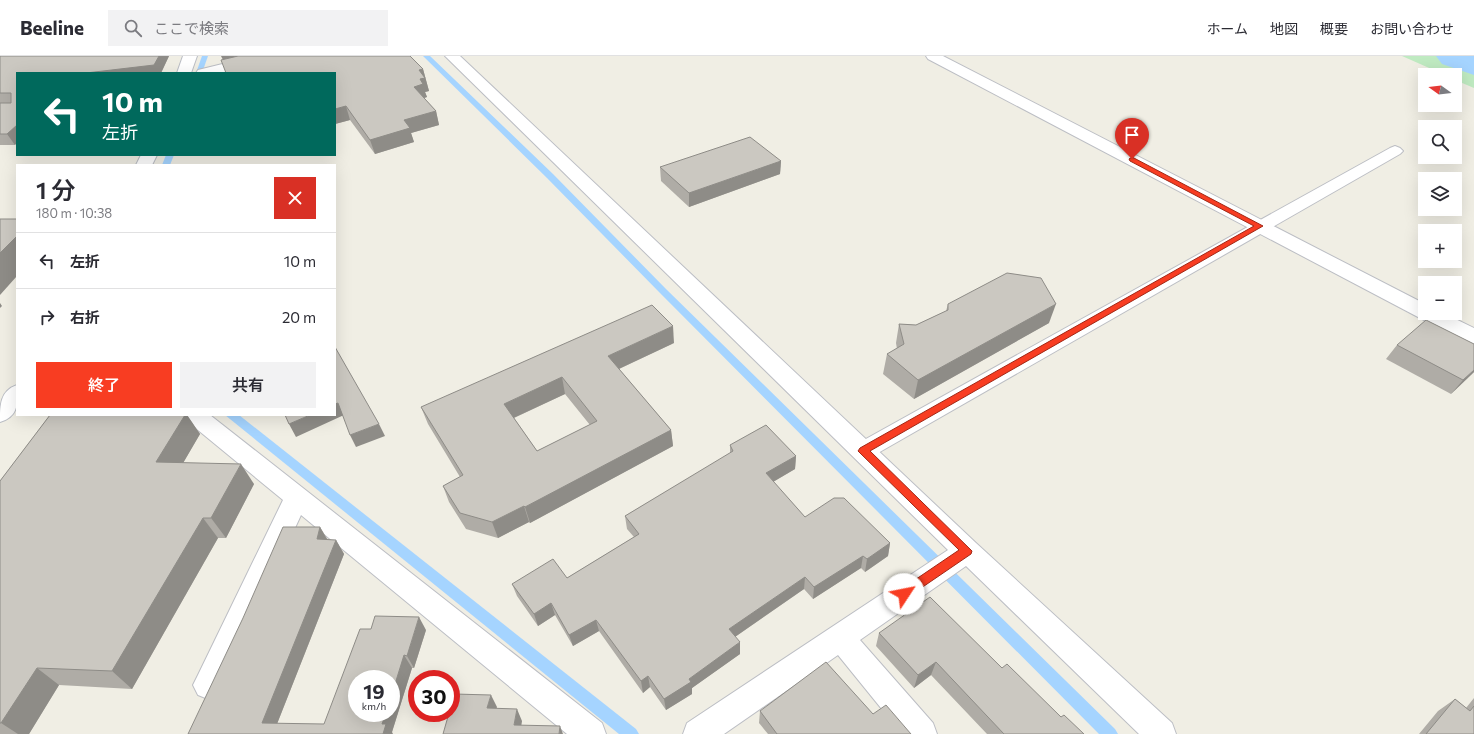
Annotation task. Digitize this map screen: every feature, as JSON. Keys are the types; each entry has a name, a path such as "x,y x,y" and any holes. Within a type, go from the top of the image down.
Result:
{"street":[{"path":"184,72 190,56"},
{"path":"207,72 272,56"},
{"path":"452,56 967,551 1161,734"},
{"path":"933,56 1418,308"},
{"path":"1441,320 1474,338"},
{"path":"0,414 16,394"},
{"path":"196,416 591,734"},
{"path":"208,685 297,497"},
{"path":"698,734 967,551"},
{"path":"840,637 922,734"}],"lane":[{"path":"863,451 1395,151"}],"green space":[{"path":"1402,56 1474,56 1474,88 1462,83 1462,68 1429,68"}],"building":[{"path":"0,56 159,56 154,65 94,72 16,72 16,126 7,134 0,134 0,103 11,103 11,93 0,93"},
{"path":"238,56 410,56 423,69 419,70 425,78 420,79 423,84 414,87 436,111 404,120 410,128 370,140 346,106 336,109 336,72 226,72 221,60"},
{"path":"750,137 781,161 689,193 660,167"},
{"path":"0,219 16,219 16,237 0,253"},
{"path":"1007,273 1041,278 1056,304 918,380 887,354 904,344 899,324 916,325 948,310 948,304"},
{"path":"652,305 673,326 608,356 671,430 525,507 524,506 492,522 460,513 443,486 463,475 421,407","holes":["562,377 597,421 537,451 504,404"]},
{"path":"1426,320 1474,344 1474,370 1463,380 1397,345"},
{"path":"336,349 379,424 350,435 338,403 336,404"},
{"path":"49,416 184,416 156,462 241,464 211,518 203,518 112,671 37,668 1,723 0,723 0,481"},
{"path":"285,416 308,416 289,424"},
{"path":"766,425 796,456 766,473 805,517 834,498 844,498 890,543 867,559 863,556 814,587 805,577 729,629 740,642 689,679 691,682 664,699 648,676 641,681 596,620 569,635 551,603 534,614 512,584 553,559 567,578 639,534 625,516 733,451 730,445"},
{"path":"283,527 320,527 317,539 336,540 262,723 324,724 360,629 371,629 375,616 419,617 407,656 404,655 399,670 348,670 348,722 383,722 382,724 386,724 383,734 188,734 243,618"},
{"path":"930,597 1002,668 1007,664 1061,717 1064,715 1084,734 1004,734 936,662 918,675 879,633"},
{"path":"826,662 873,714 886,705 911,734 777,734 760,711"},
{"path":"460,694 491,695 487,708 517,709 514,725 560,726 559,734 443,734 446,722 460,722"},
{"path":"1455,699 1470,711 1474,706 1474,734 1426,734"}],"waterway":[{"path":"199,72 205,56"},
{"path":"426,56 550,176 663,291 1110,734"},
{"path":"1456,56 1474,63"},
{"path":"166,164 170,156"},
{"path":"232,416 631,734"}],"route":[{"path":"904,594 967,551 863,451 1260,226 1132,159"}]}
